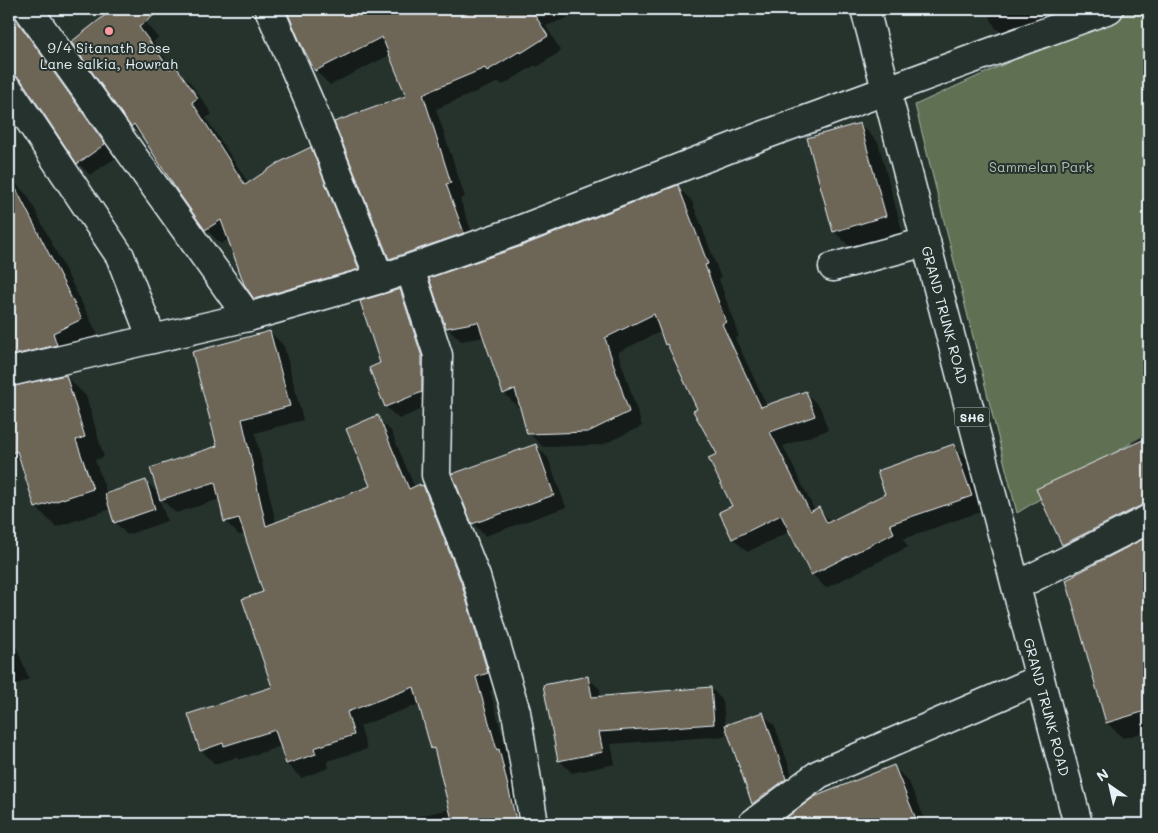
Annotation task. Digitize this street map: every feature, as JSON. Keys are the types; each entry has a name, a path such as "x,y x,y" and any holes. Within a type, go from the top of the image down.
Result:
{"street":[{"path":"28,9 248,316"},
{"path":"269,9 311,106 380,279"},
{"name":"GRAND TRUNK ROAD","path":"865,9 1078,824"},
{"path":"9,372 248,316 380,279 514,232 759,137 1109,9"},
{"path":"9,90 120,256 152,339"},
{"path":"833,267 926,242"},
{"path":"410,268 438,355 436,475 476,577 516,712 534,824"},
{"path":"1016,586 1149,519"},
{"path":"752,824 819,774 1040,679"}],"green space":[{"name":"Sammelan Park","path":"1125,9 1149,9 1149,432 1017,513 915,105"}],"building":[{"path":"9,9 13,9 15,18 105,144 77,164 22,81 16,76 9,74"},
{"path":"113,9 162,9 139,27 170,69 175,65 198,98 192,102 245,185 278,163 311,147 359,269 254,299 244,284 221,220 205,230 134,124 131,127 71,42"},
{"path":"286,9 531,9 548,36 487,71 485,68 423,94 451,183 446,184 464,233 389,259 334,122 406,96 382,37 315,71"},
{"path":"860,123 886,216 833,232 807,138"},
{"path":"9,175 82,319 53,333 57,345 9,356"},
{"path":"678,185 708,264 705,265 726,322 722,324 761,407 806,391 815,416 770,432 810,512 819,507 827,523 885,494 877,471 954,444 972,496 890,524 894,533 811,575 781,515 732,539 719,512 732,506 708,458 717,454 693,411 697,409 667,344 665,345 654,314 605,338 629,412 588,432 527,434 515,389 503,394 478,322 446,328 429,278 519,247"},
{"path":"400,289 422,357 422,392 385,407 369,368 380,363 360,301"},
{"path":"270,331 290,406 242,419 266,526 370,486 346,429 378,415 409,489 420,484 420,486 423,485 461,582 488,673 476,677 497,750 499,749 517,824 453,824 434,748 431,749 414,687 347,712 354,735 314,748 316,754 286,764 275,730 224,746 223,743 200,751 188,714 272,687 242,599 263,592 239,518 224,522 215,482 160,500 150,468 217,446 192,352"},
{"path":"66,375 85,437 76,440 93,489 35,508 17,451 9,454 9,387"},
{"path":"1149,437 1149,503 1062,545 1036,489"},
{"path":"536,444 554,495 472,524 452,474"},
{"path":"146,480 155,509 114,523 105,494"},
{"path":"1149,536 1149,710 1106,723 1066,580"},
{"path":"588,676 592,697 711,687 714,724 599,732 603,752 558,761 543,685"},
{"path":"763,712 786,779 752,804 725,725"},
{"path":"894,765 918,824 778,824 814,797"}],"place":[{"name":"9/4 Sitanath Bose Lane salkia, Howrah","path":"109,31"}]}
